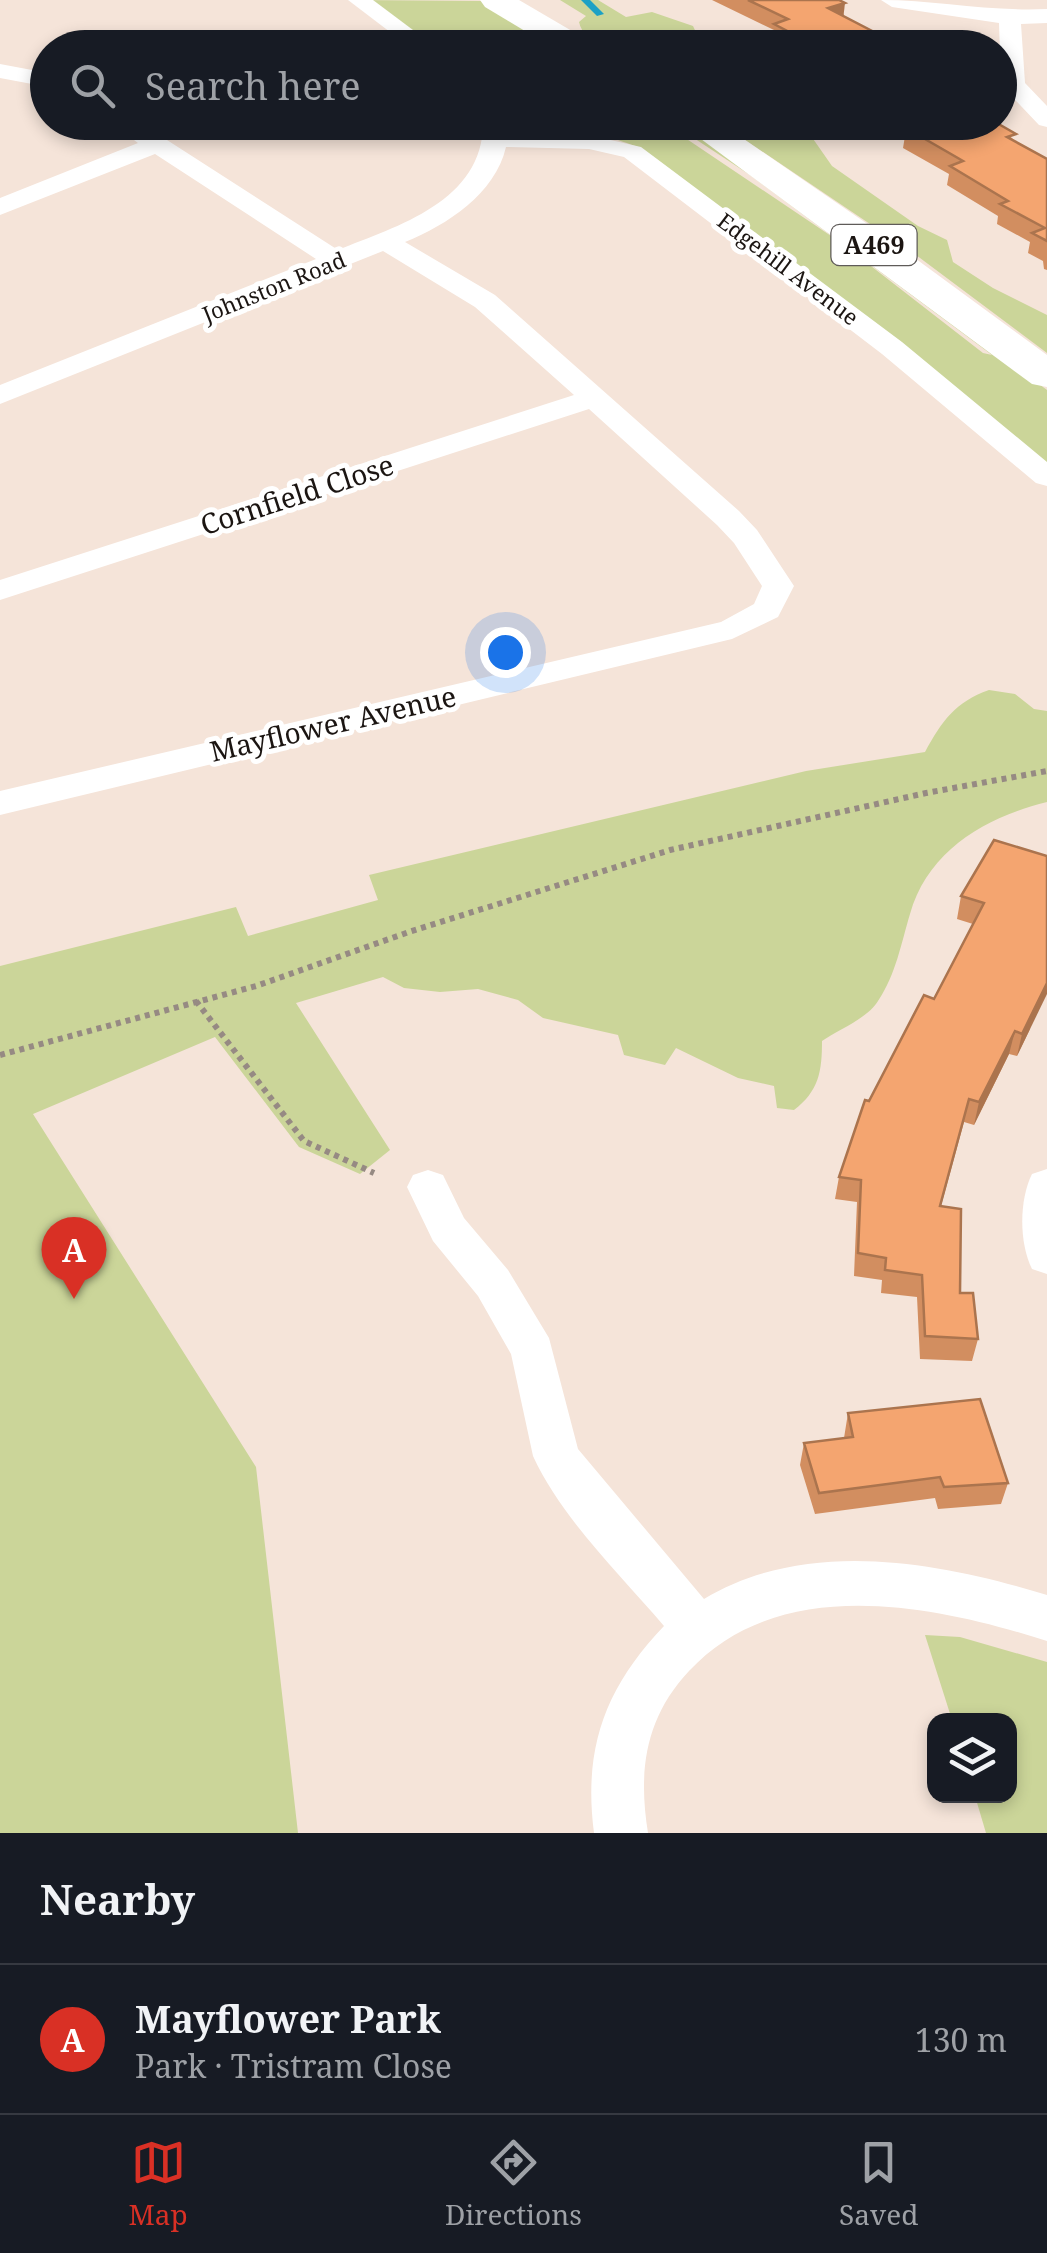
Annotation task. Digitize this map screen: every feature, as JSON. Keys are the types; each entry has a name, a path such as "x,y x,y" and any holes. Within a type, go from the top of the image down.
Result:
{"main road":[{"path":"496,0 546,30"},
{"name":"A469","path":"721,140 883,252 1047,376"}],"street":[{"path":"359,0 401,30"},
{"path":"892,0 1010,18 1047,16"},
{"path":"1010,18 1010,30"},
{"path":"0,70 30,76"},
{"path":"1017,90 1047,120"},
{"path":"151,140 338,261"},
{"name":"Johnston Road","path":"0,396 421,226 456,201 487,167 494,140"},
{"name":"Edgehill Avenue","path":"574,140 609,144 632,152 892,348 1047,476"},
{"path":"0,207 158,144"},
{"name":"Mayflower Avenue","path":"0,804 732,629 767,610 778,586 746,536 474,293 386,242"},
{"name":"Cornfield Close","path":"0,590 594,398"},
{"path":"428,1186 448,1229 493,1284 533,1351 556,1456 575,1485 696,1628"},
{"path":"1047,1186 1047,1256"},
{"path":"621,1833 615,1770 623,1731 640,1690 665,1656 696,1628 736,1604 787,1590 853,1585 972,1595 1047,1618"}],"path":[{"path":"0,1055 256,986 446,920 670,850 926,793 1047,771"},
{"path":"196,1001 304,1141 374,1173"}],"green space":[{"path":"353,0 483,1 532,30 403,30"},
{"path":"560,0 598,0 626,17 652,12 695,30 583,30 579,22 586,16"},
{"path":"616,140 688,140 840,242 983,353 992,355 750,175 697,140 704,140 781,191 1047,390 1047,464 638,147"},
{"path":"745,140 814,140 832,166 918,226 947,240 953,262 993,288 1047,315 1047,353 916,255"},
{"path":"989,690 1015,694 1034,709 1047,711 1047,802 982,827 945,854 930,872 910,914 884,991 867,1013 822,1041 817,1080 794,1110 777,1108 774,1086 738,1078 676,1048 665,1065 624,1055 618,1035 543,1018 518,1000 478,989 440,992 404,988 383,977 296,1003 390,1150 360,1174 299,1147 215,1037 33,1114 256,1467 298,1833 0,1833 0,966 236,907 248,936 378,900 369,875 806,771 925,752 951,714 967,700"},
{"path":"925,1635 960,1637 1047,1662 1047,1833 986,1833 977,1803 1017,1803 1017,1713 950,1713"}],"building":[{"path":"748,0 839,0 845,3 828,8 870,30 786,30 774,24 788,19"},
{"path":"927,140 1012,140 1047,159 1047,241 1032,233 1045,228 1000,204 1008,201 950,166 963,161"},
{"path":"994,840 1047,856 1047,983 1022,1034 1015,1031 979,1102 969,1099 940,1206 961,1209 960,1293 973,1293 978,1339 925,1336 922,1275 885,1270 886,1258 858,1253 861,1180 839,1177 865,1100 869,1101 924,995 934,999 984,903 961,896"},
{"path":"980,1399 1008,1483 944,1487 940,1477 819,1493 804,1443 853,1437 848,1413"}],"waterway":[{"path":"585,0 600,14"}],"place":[{"name":"Mayflower Park","path":"74,1299"}]}
